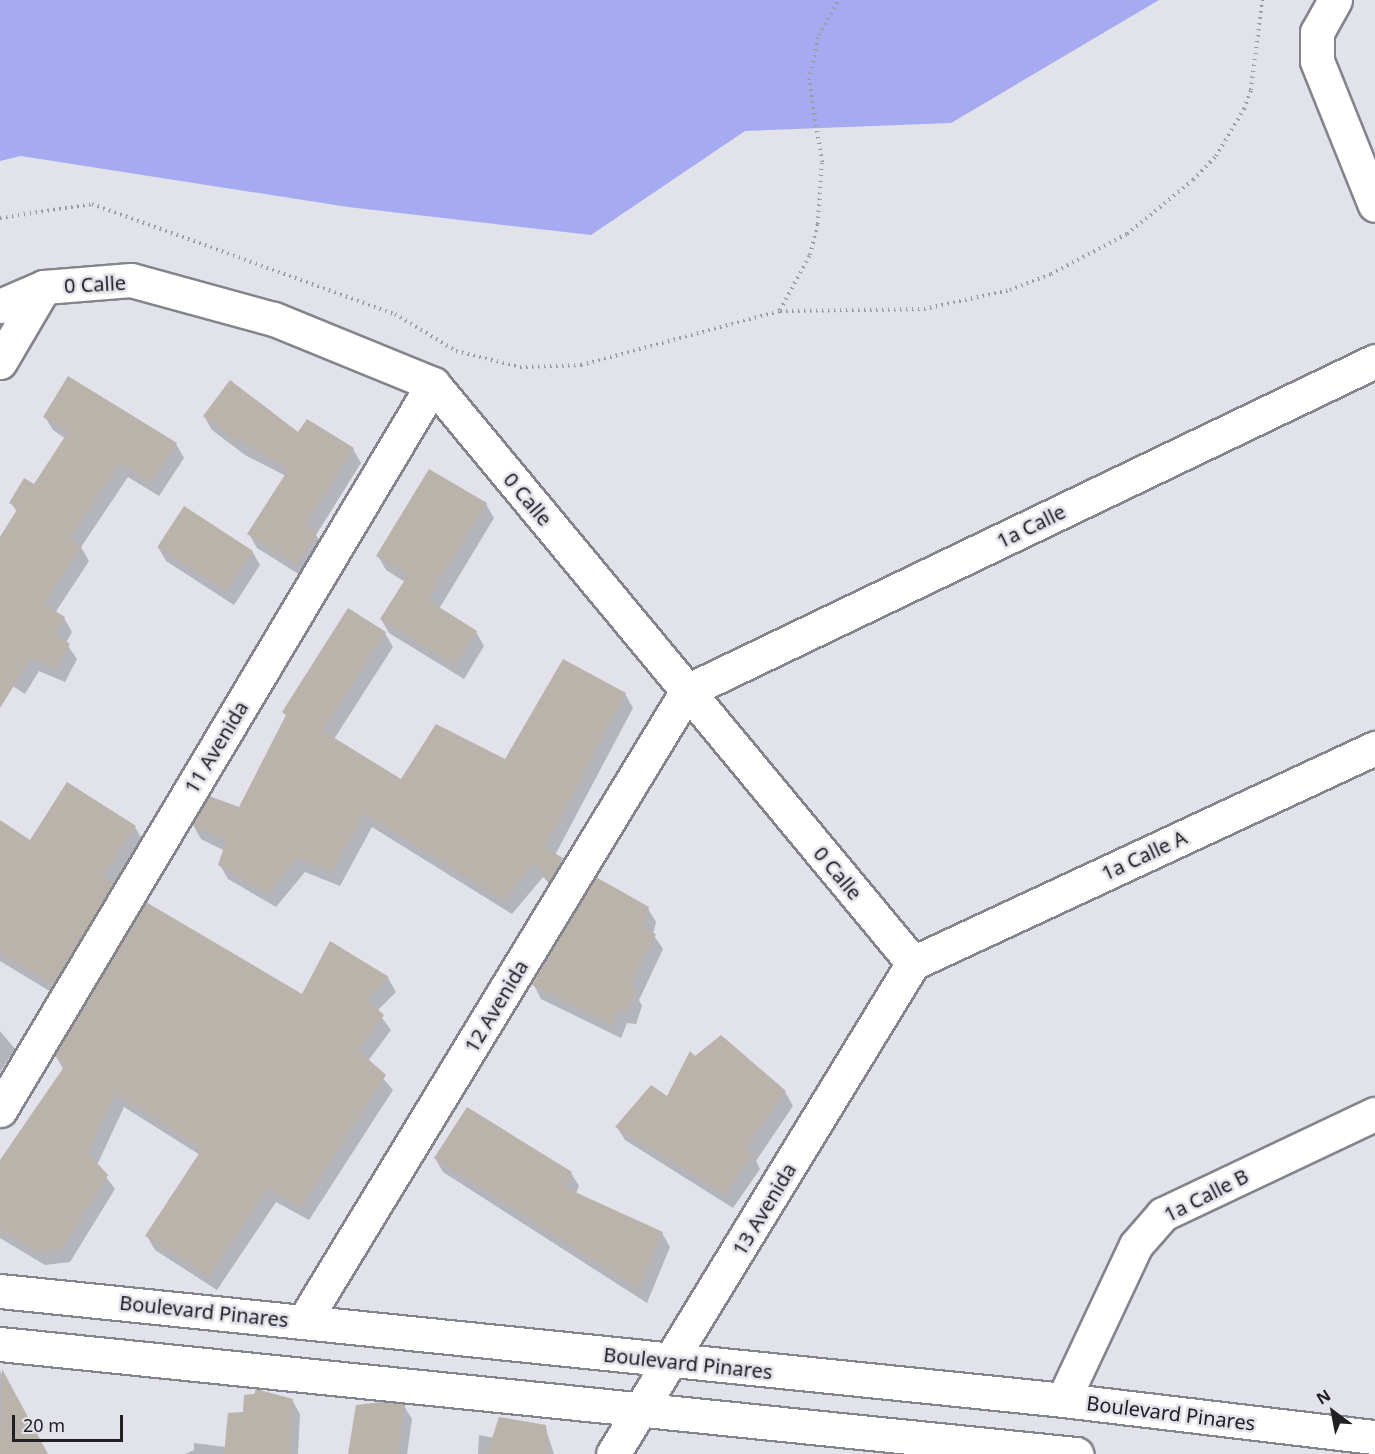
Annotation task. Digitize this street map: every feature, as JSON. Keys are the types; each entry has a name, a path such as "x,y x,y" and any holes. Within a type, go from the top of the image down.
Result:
{"street":[{"path":"1329,9 1315,46 1321,75 1375,205"},
{"name":"0 Calle","path":"0,306 44,287 131,280 274,319 433,384 913,963"},
{"path":"0,362 44,287"},
{"name":"1a Calle","path":"687,691 1375,361"},
{"name":"11 Avenida","path":"0,1110 433,384"},
{"name":"12 Avenida","path":"304,1321 687,691"},
{"name":"1a Calle A","path":"913,963 1375,748"},
{"name":"13 Avenida","path":"613,1454 673,1362 913,963"},
{"name":"1a Calle B","path":"1063,1400 1136,1245 1163,1214 1375,1114"},
{"name":"Boulevard Pinares","path":"0,1291 304,1321 673,1362 1063,1400 1375,1437"},
{"path":"0,1344 643,1407 1076,1454"}],"path":[{"path":"780,311 810,255 818,224 822,162 808,80 819,35 839,0"},
{"path":"0,218 92,204 395,314 456,351 520,367 581,365 780,311 924,309 967,301 1051,274 1126,234 1193,180 1216,156 1235,128 1251,90 1262,0"}],"shaded area":[{"path":"0,0 1159,0 951,123 745,131 591,235 348,207 21,156 0,161"}],"building":[{"path":"68,376 177,443 151,483 120,464 70,538 82,546 44,604 65,617 55,634 70,644 57,669 31,658 0,708 0,537 18,508 9,503 24,478 34,484 68,432 43,417"},
{"path":"230,380 298,432 307,419 354,448 306,526 317,533 297,565 247,534 288,470 239,440 237,442 203,416"},
{"path":"429,469 487,503 428,600 477,631 455,666 380,619 408,575 376,556"},
{"path":"184,506 253,551 226,592 157,547"},
{"path":"348,608 386,632 323,731 401,779 436,724 505,759 563,659 626,693 545,848 563,858 550,881 534,864 504,901 364,814 332,873 296,858 268,895 218,865 226,842 192,825 209,796 239,807 286,715 282,712"},
{"path":"67,782 136,826 104,877 114,883 53,985 0,953 0,820 30,840"},
{"path":"596,877 649,907 643,927 656,934 631,986 635,991 628,1011 619,1010 613,1026 532,985"},
{"path":"146,902 302,994 330,941 389,977 367,1000 384,1015 358,1050 386,1075 301,1208 268,1189 209,1277 145,1236 202,1149 116,1094 88,1153 108,1175 63,1249 37,1252 0,1230 0,1160 66,1064 54,1056"},
{"path":"721,1035 786,1091 746,1149 754,1154 725,1195 615,1127 651,1085 667,1096 690,1051 695,1056"},
{"path":"467,1107 572,1172 564,1187 663,1232 639,1290 434,1158"},
{"path":"2,1369 48,1454 0,1454"},
{"path":"256,1389 293,1399 290,1454 224,1454 228,1413 243,1412 244,1395 254,1394"},
{"path":"382,1402 405,1404 398,1454 348,1454 356,1405"},
{"path":"499,1417 546,1425 549,1454 487,1454"}]}
